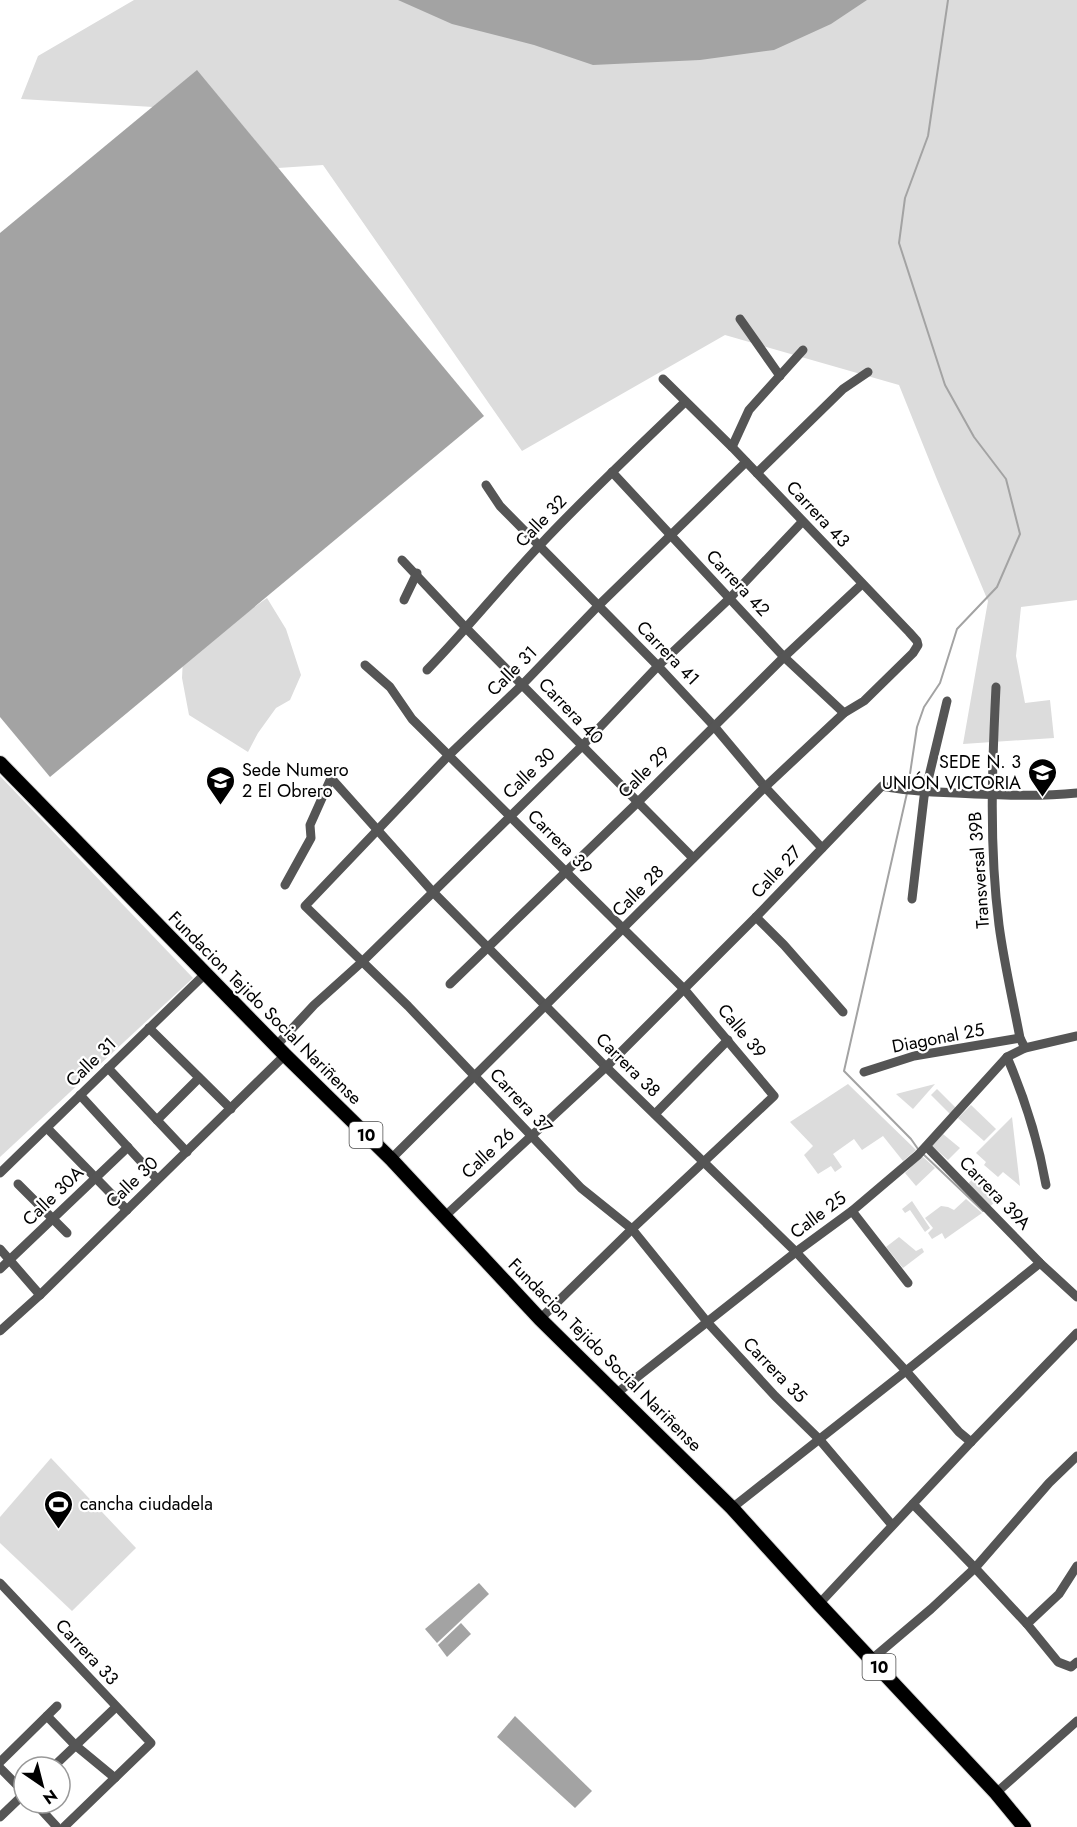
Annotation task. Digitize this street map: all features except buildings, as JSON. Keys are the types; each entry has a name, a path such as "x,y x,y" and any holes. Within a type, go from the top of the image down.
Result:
{"main road":[{"name":"Fundacion Tejido Social Nariñense","path":"0,763 280,1051 391,1159 540,1319 732,1508"},
{"name":"10","path":"732,1508 996,1793 1024,1827"}],"street":[{"path":"740,319 780,376"},
{"path":"732,447 749,410 803,350"},
{"path":"757,473 843,389 868,372"},
{"name":"Carrera 43","path":"663,380 732,447 917,640 918,645 913,653"},
{"name":"Calle 32","path":"427,670 467,629 540,544 685,402"},
{"name":"Calle 31","path":"305,906 449,755 522,685 598,605 746,462"},
{"name":"Carrera 42","path":"612,472 784,657 844,713"},
{"name":"Carrera 41","path":"486,485 500,506 658,666 822,848"},
{"name":"Calle 30","path":"0,1331 231,1109 280,1051 314,1005 363,961 582,746 658,666 729,599 802,522"},
{"name":"Carrera 40","path":"402,560 693,858"},
{"path":"404,600 417,573"},
{"name":"Calle 29","path":"450,984 713,725 862,584"},
{"name":"Calle 28","path":"391,1159 765,787 844,713 864,700 913,653"},
{"name":"Carrera 39","path":"365,665 390,687 412,719 684,989"},
{"name":"Transversal 39B","path":"996,687 991,795 993,861 999,926 1020,1038 1025,1048"},
{"path":"912,899 926,791 947,701"},
{"name":"Carrera 38","path":"285,885 311,838 310,825 331,778 432,891 606,1067 796,1252 959,1432 971,1442"},
{"name":"Calle 27","path":"684,989 756,918 882,786 926,791"},
{"path":"926,791 991,795 1077,793"},
{"name":"Carrera 37","path":"305,906 363,961 581,1188 632,1228 708,1323"},
{"path":"756,918 784,945 843,1012"},
{"name":"Calle 31","path":"0,1173 205,974"},
{"name":"Calle 39","path":"684,989 774,1096 703,1163"},
{"name":"Calle 26","path":"444,1217 606,1067 684,989"},
{"path":"149,1028 231,1109"},
{"name":"Diagonal 25","path":"864,1072 914,1056 1020,1038"},
{"path":"655,1114 728,1040"},
{"path":"1025,1048 1076,1040"},
{"name":"Calle 25","path":"617,1394 796,1252 852,1211 923,1151 1007,1057 1025,1048"},
{"path":"1007,1057 1028,1108 1040,1151 1046,1185"},
{"path":"108,1068 187,1152"},
{"path":"157,1119 199,1078"},
{"path":"80,1095 157,1179"},
{"path":"47,1128 127,1210"},
{"name":"Calle 30A","path":"0,1269 128,1147"},
{"name":"Carrera 39A","path":"923,1151 1077,1298"},
{"path":"540,1319 632,1228 703,1163"},
{"path":"18,1184 67,1233"},
{"path":"852,1211 908,1283"},
{"path":"0,1249 40,1295"},
{"path":"732,1508 1040,1263"},
{"name":"Carrera 35","path":"708,1323 775,1396 819,1439 892,1525"},
{"path":"819,1604 971,1442 1077,1334"},
{"path":"872,1659 975,1568 1049,1484 1077,1456"},
{"path":"913,1504 975,1568 1058,1662 1075,1666"},
{"path":"1026,1624 1059,1594 1077,1566"},
{"name":"Carrera 33","path":"0,1583 151,1743 115,1778"},
{"path":"0,1762 57,1706"},
{"path":"65,1755 116,1707"},
{"path":"47,1716 75,1745 115,1778 64,1827"},
{"path":"996,1793 1077,1721"},
{"path":"0,1768 12,1780"},
{"path":"0,1817 12,1805"},
{"path":"46,1815 57,1827"}],"shaded area":[{"path":"134,0 1077,0 1077,600 1021,607 1016,656 1025,703 1050,700 1054,738 963,744 988,601 899,385 725,335 522,451 323,165 278,168 197,71 153,107 21,99 38,56"},
{"path":"398,0 867,0 831,24 774,50 700,60 593,65 534,45 452,24"},
{"path":"197,70 484,416 50,777 0,717 0,233"},
{"path":"267,598 286,629 301,675 290,700 276,708 248,752 189,715 182,678 183,658"},
{"path":"0,776 193,978 0,1157"},
{"path":"848,1084 916,1150 903,1161 883,1136 862,1150 854,1139 833,1154 842,1167 835,1172 831,1166 818,1174 804,1155 813,1146 790,1122"},
{"path":"935,1084 913,1109 896,1094"},
{"path":"937,1089 956,1108 950,1114 931,1095"},
{"path":"971,1105 996,1129 984,1141 958,1118"},
{"path":"1012,1117 1020,1186 1003,1172 998,1177 984,1165 986,1162 976,1153"},
{"path":"943,1134 960,1148 948,1160 932,1146"},
{"path":"922,1156 935,1168 916,1186 905,1173"},
{"path":"974,1177 985,1187 989,1183 1003,1196 989,1207 968,1184"},
{"path":"966,1199 982,1213 945,1239 942,1233 932,1239 928,1233 933,1228 925,1218 941,1206 954,1210"},
{"path":"912,1201 930,1228 925,1232 910,1210 905,1213 902,1209"},
{"path":"899,1237 916,1251 922,1248 924,1252 903,1268 886,1247"},
{"name":"cancha ciudadela","path":"51,1458 136,1548 72,1611 0,1543 0,1517"},
{"path":"479,1583 489,1594 437,1643 425,1629"},
{"path":"461,1623 471,1634 447,1657 438,1645"},
{"path":"515,1716 592,1791 575,1808 497,1737"}],"waterway":[{"path":"908,787 917,727 924,707 940,683 957,629 997,587 1020,534 1006,479 974,437 945,385 899,243 905,198 928,136 948,0"},
{"path":"907,793 844,1071 911,1139 918,1149"},
{"path":"922,1153 983,1211"}],"place":[{"name":"SEDE N. 3 UNIÓN VICTORIA","path":"1042,798"},
{"name":"Sede Numero 2 El Obrero","path":"221,806"},
{"name":"cancha ciudadela","path":"59,1530"}]}
